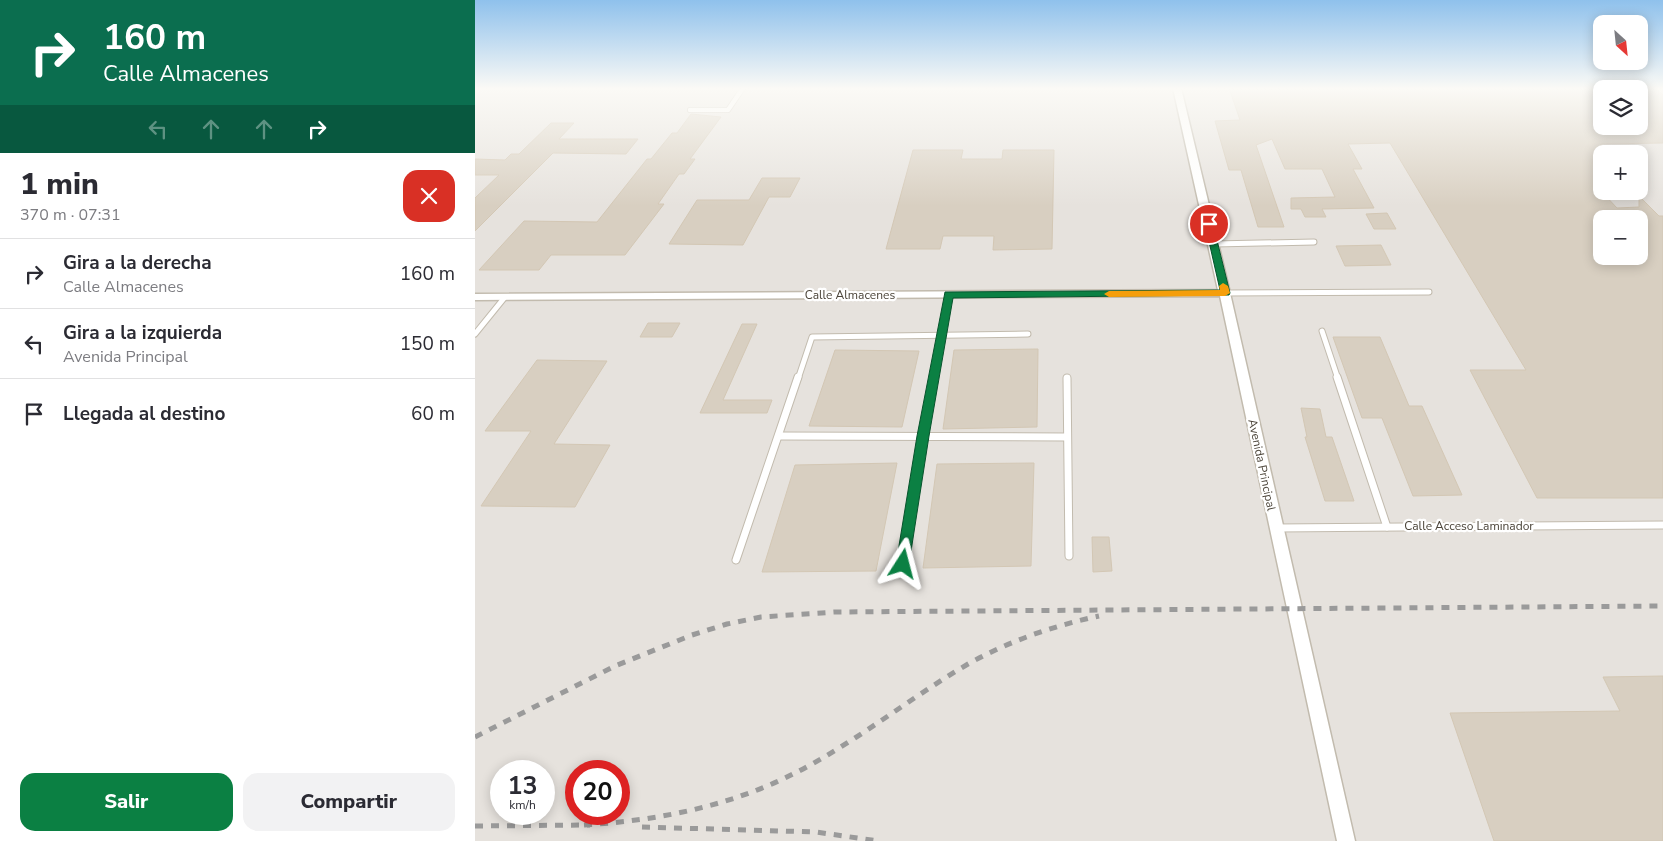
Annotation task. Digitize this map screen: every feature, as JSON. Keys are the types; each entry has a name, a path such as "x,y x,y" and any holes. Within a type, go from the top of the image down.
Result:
{"street":[{"name":"Avenida Principal","path":"1186,127 1225,293 1275,528 1346,841"},
{"name":"Calle Almacenes","path":"475,297 1225,293"}],"lane":[{"path":"1213,244 1314,242"},
{"path":"1225,293 1429,292"},
{"path":"903,564 923,436 949,294"},
{"path":"475,334 505,297"},
{"path":"1322,331 1387,527"},
{"path":"737,560 812,336 1028,334"},
{"path":"1067,378 1069,556"},
{"path":"779,436 1067,437"},
{"name":"Calle Acceso Laminador","path":"1275,528 1663,525"}],"shaded area":[{"path":"475,127 1593,127 1593,135 1648,135 1648,127 1663,127 1663,841 475,841"}],"building":[{"path":"547,127 570,127 559,139 638,139 626,154 553,153 475,231 475,198 499,175 475,175 475,159 505,160 511,154 519,154"},
{"path":"681,127 713,127 690,159 695,159 684,174 679,174 658,204 664,204 625,255 551,255 539,270 479,270 524,221 597,222 647,159 651,159 672,133 677,133"},
{"path":"1217,127 1593,127 1593,135 1648,135 1648,127 1663,127 1663,143 1593,145 1593,200 1609,200 1617,208 1639,207 1639,200 1643,200 1659,216 1663,216 1663,498 1537,498 1470,370 1526,370 1390,143 1348,144 1362,169 1353,169 1374,208 1322,209 1326,217 1305,217 1301,209 1291,209 1291,198 1335,197 1322,169 1285,169 1272,139 1256,145 1284,227 1258,227 1241,170 1229,170"},
{"path":"913,150 963,150 961,159 1002,159 1003,150 1054,150 1052,249 993,250 994,236 943,236 940,249 886,249"},
{"path":"762,178 800,178 790,197 769,197 743,245 669,244 697,200 749,200"},
{"path":"1387,213 1396,229 1374,229 1366,214"},
{"path":"1381,245 1391,265 1345,266 1336,246"},
{"path":"648,323 680,323 672,337 640,337"},
{"path":"742,324 757,324 723,400 772,400 767,413 700,413"},
{"path":"1333,337 1380,337 1409,406 1422,406 1462,495 1413,496 1382,418 1362,418"},
{"path":"1038,349 1037,427 943,429 954,350"},
{"path":"835,350 919,351 902,427 809,426"},
{"path":"537,360 607,361 554,444 610,445 575,507 481,506 531,431 485,431"},
{"path":"1301,408 1320,409 1326,437 1332,437 1354,501 1325,501 1305,437 1307,437"},
{"path":"897,463 876,571 762,572 795,465"},
{"path":"1034,463 1031,566 923,568 937,464"},
{"path":"1092,537 1109,537 1112,571 1093,572"},
{"path":"1663,676 1663,841 1494,841 1450,713 1620,711 1603,677"}],"railway":[{"path":"475,737 615,666 692,635 727,624 761,617 835,612 1663,606"},
{"path":"630,821 702,808 758,790 812,764 948,676 999,648 1065,624 1099,616"},
{"path":"475,826 590,825"},
{"path":"642,827 816,832 878,841"}],"slow traffic":[{"path":"1109,294 1225,293 1223,286"}],"route":[{"path":"903,564 923,436 949,294 1225,293 1209,224"}]}
